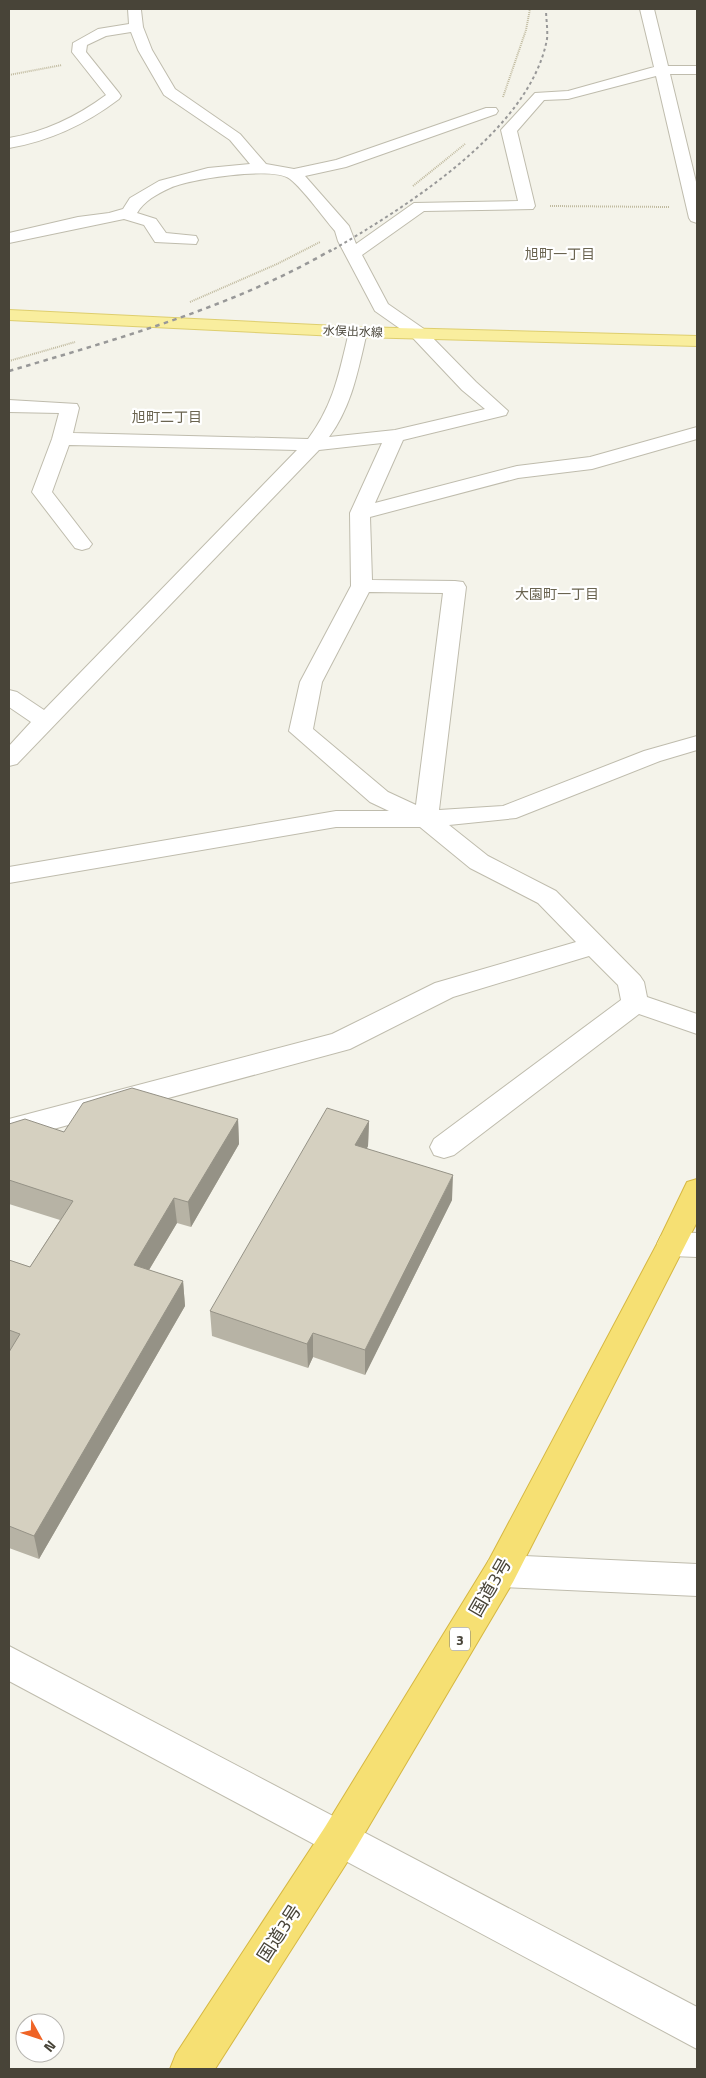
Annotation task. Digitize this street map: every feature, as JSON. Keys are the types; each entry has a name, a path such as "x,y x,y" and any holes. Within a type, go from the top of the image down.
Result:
{"highway":[{"name":"国道3号","path":"191,2069 339,1840 501,1571 691,1245 697,1190"}],"main road":[{"name":"水俣出水線","path":"9,315 358,332 697,341"}],"street":[{"path":"134,9 136,28 145,50 169,92 235,138 261,168"},
{"path":"647,9 660,70 680,142 696,212"},
{"path":"9,143 26,140 59,129 93,112 114,96 79,52 80,43 103,32 136,28"},
{"path":"353,254 420,206 527,206 509,130 540,96 568,95 660,70 697,70"},
{"path":"9,238 124,214 129,212 136,201 165,184 208,173 261,168 294,174 340,164 491,111"},
{"path":"680,142 697,142"},
{"path":"62,438 313,445 395,436 480,418 500,411 469,386 418,334 381,307 353,254 343,230 294,174"},
{"path":"124,214 150,222 161,238 190,240"},
{"path":"9,759 313,445 332,420 342,397 358,332"},
{"path":"9,406 70,408 62,438 42,492 82,544"},
{"path":"360,513 517,472 592,463 697,433"},
{"path":"395,436 360,513 362,586 311,682 301,731 379,797 426,819 479,862 547,897 631,982 635,1003"},
{"path":"362,586 455,587 426,819"},
{"path":"9,697 45,721"},
{"path":"9,875 336,819 426,819 507,813 652,756 697,743"},
{"path":"9,1130 340,1042 444,990 595,945"},
{"path":"635,1003 697,1024"},
{"path":"444,1147 635,1003"},
{"path":"501,1571 697,1580"},
{"path":"9,1664 697,2028"}],"path":[{"path":"412,186 467,142 505,94 526,30 530,9"},
{"path":"9,74 85,61"},
{"path":"527,206 696,212"},
{"path":"189,302 277,264 343,230"}],"building":[{"path":"132,1088 238,1119 188,1202 174,1198 134,1265 183,1281 34,1536 9,1526 9,1352 20,1334 9,1330 9,1260 30,1267 73,1201 9,1180 9,1124 25,1119 64,1132 83,1103"},
{"path":"327,1108 369,1121 355,1145 453,1175 365,1350 313,1333 307,1344 210,1311"}],"railway":[{"path":"329,252 426,190 460,164 490,135 516,105 536,73 547,39 546,9"},
{"path":"9,371 132,334 215,305 294,270 331,250"}],"district":[{"name":"旭町一丁目","path":"560,253"},
{"name":"旭町二丁目","path":"167,416"},
{"name":"大園町一丁目","path":"557,593"}]}
